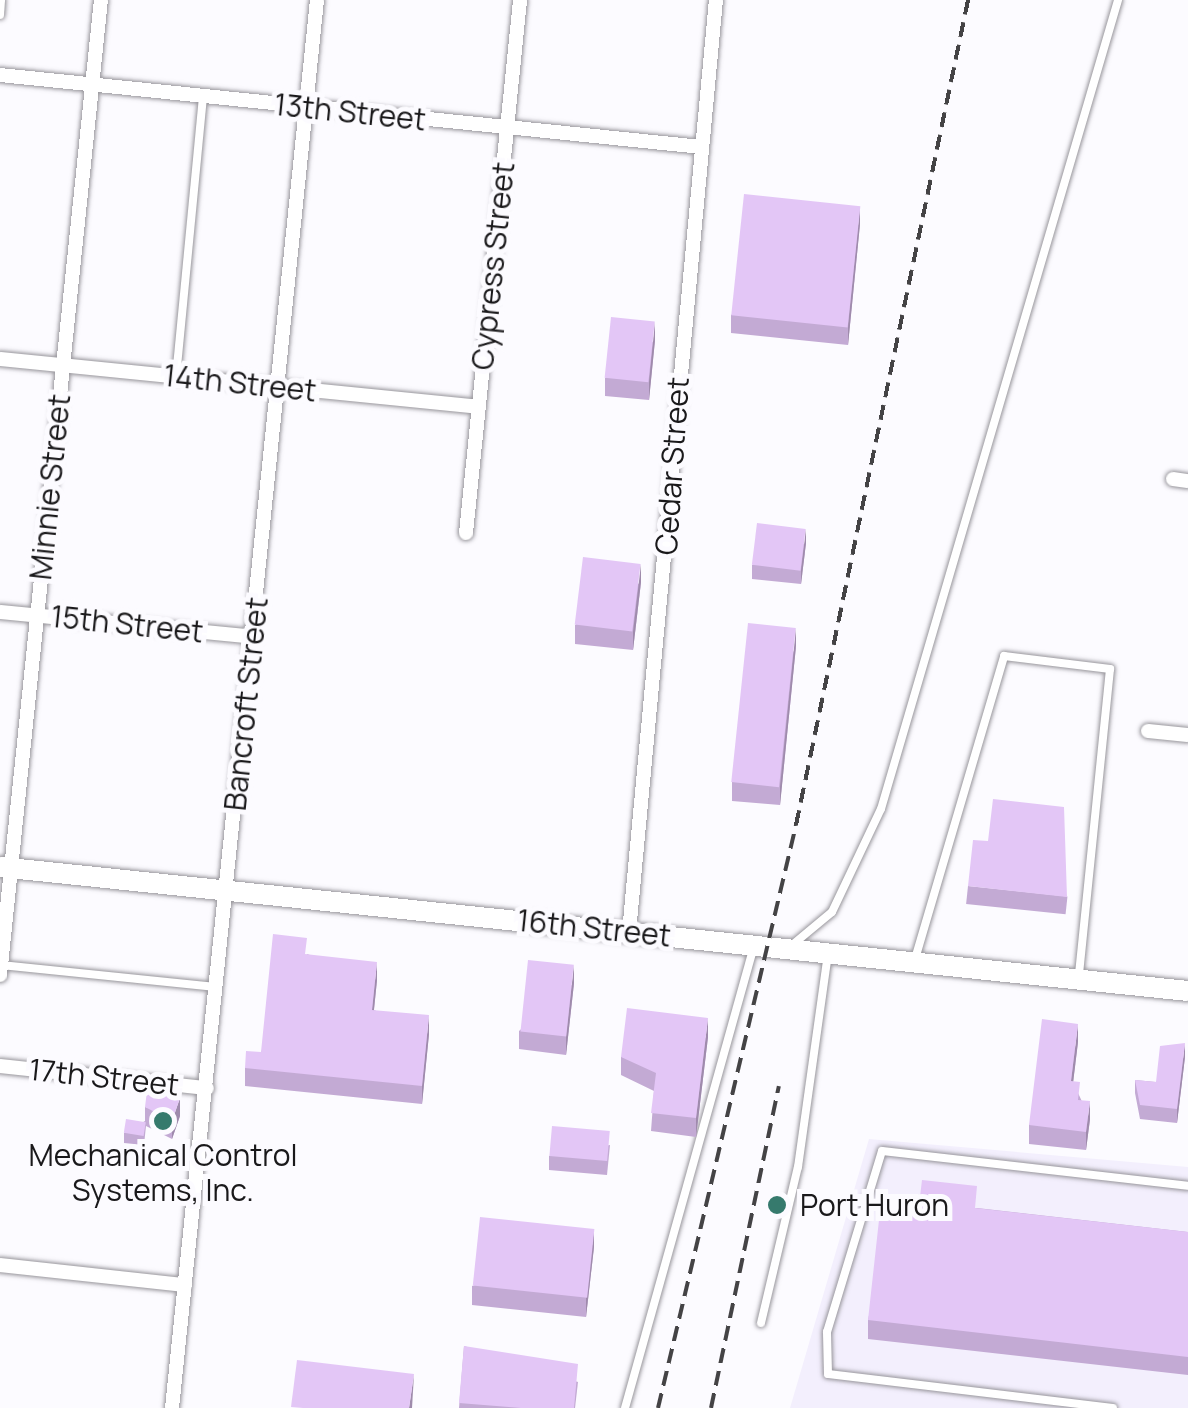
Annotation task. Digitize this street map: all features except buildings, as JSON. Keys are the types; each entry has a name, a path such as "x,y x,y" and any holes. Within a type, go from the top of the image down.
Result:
{"street":[{"name":"Minnie Street","path":"0,975 6,868 64,366 100,0"},
{"name":"Bancroft Street","path":"172,1408 317,0"},
{"name":"Cypress Street","path":"466,533 520,0"},
{"name":"Cedar Street","path":"629,932 716,0"},
{"name":"13th Street","path":"0,76 700,147"},
{"name":"14th Street","path":"0,359 479,407"},
{"name":"15th Street","path":"0,612 254,637"},
{"path":"1148,731 1188,735"},
{"name":"16th Street","path":"6,868 1188,992"},
{"name":"17th Street","path":"0,1066 207,1088"},
{"path":"0,1264 185,1284"}],"lane":[{"path":"0,15 2,0"},
{"path":"786,949 832,912 882,808 1118,0"},
{"path":"176,377 203,96"},
{"path":"913,964 1004,656 1110,669 1079,981"},
{"path":"625,1408 754,945"},
{"path":"761,1323 798,1167 828,954"},
{"path":"0,965 218,987"},
{"path":"1113,1408 828,1374 827,1332 882,1151 1188,1186"}],"shaded area":[{"path":"869,1139 1188,1167 1188,1408 790,1408"}],"railway":[{"path":"658,1408 796,825 968,0"},
{"path":"711,1408 779,1086"}],"place":[{"name":"Mechanical Control Systems, Inc.","path":"163,1121"},
{"name":"Port Huron","path":"777,1205"}]}
